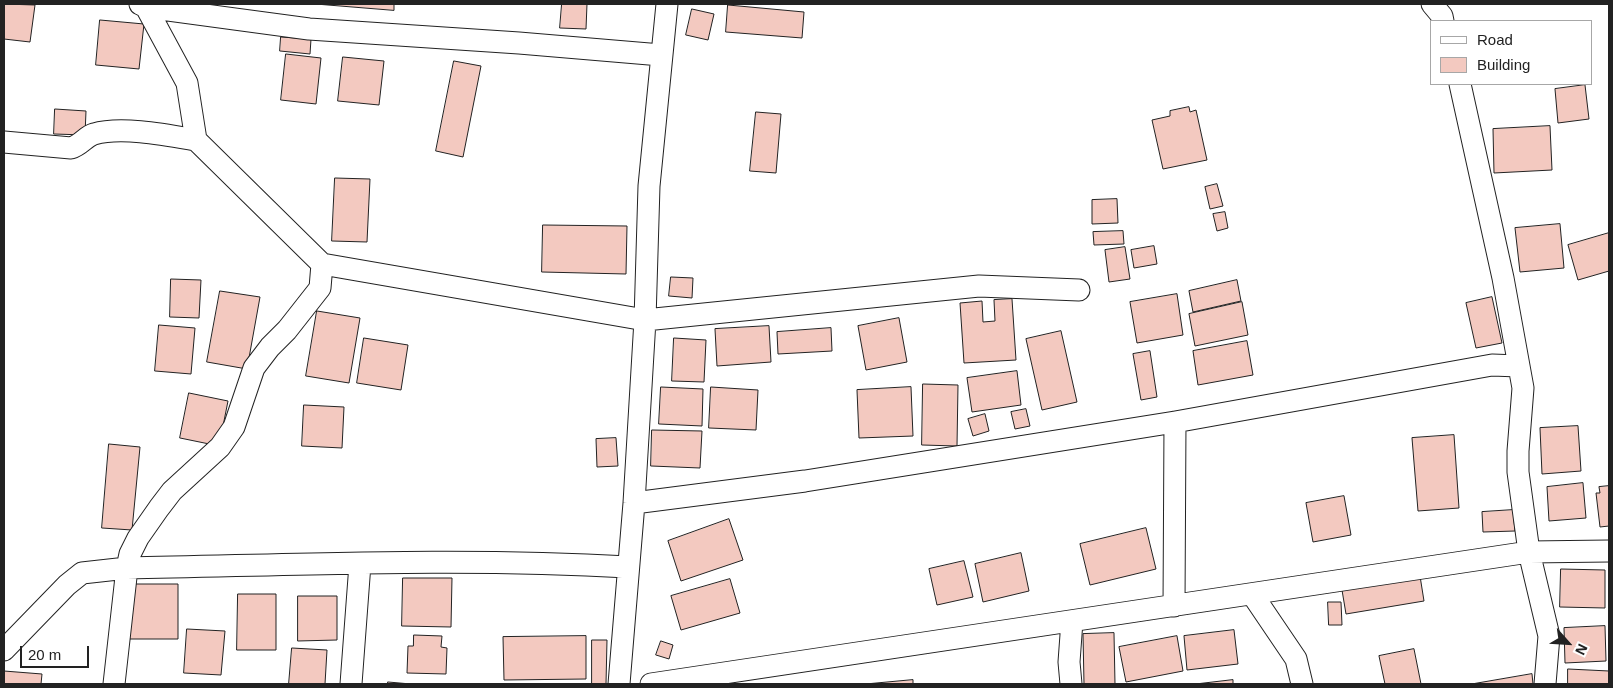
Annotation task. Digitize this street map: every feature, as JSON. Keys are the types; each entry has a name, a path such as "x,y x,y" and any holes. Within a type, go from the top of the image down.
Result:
{"street":[{"path":"619,684 634,502 645,320 649,186 667,4"},
{"path":"1432,4 1443,20"},
{"path":"143,6 309,29 509,42 661,55"},
{"path":"143,6 187,83 196,140"},
{"path":"1460,85 1503,278 1523,388 1518,472 1529,552 1548,636 1545,684"},
{"path":"4,142 71,148 79,146 92,134 112,130 196,140 322,264 645,320 979,286 1079,290"},
{"path":"114,684 130,554 138,538 172,491 220,447 234,427 254,368 320,288 322,264"},
{"path":"634,502 806,481 1175,422 1492,365 1519,366"},
{"path":"1174,606 1175,422"},
{"path":"651,684 1529,552 1609,551"},
{"path":"351,684 360,564"},
{"path":"4,650 67,585 82,573 127,568 360,564 549,564 628,567"},
{"path":"1252,594 1296,659 1302,684"},
{"path":"1071,684 1069,662 1072,621"}],"building":[{"path":"4,4 35,5 30,42 4,39"},
{"path":"316,4 394,4 394,10"},
{"path":"562,4 587,4 586,29 560,28"},
{"path":"728,5 804,12 802,38 726,32"},
{"path":"692,9 714,14 708,40 686,35"},
{"path":"100,20 144,24 139,69 96,65"},
{"path":"281,37 311,39 310,54 280,51"},
{"path":"286,54 321,58 316,104 281,100"},
{"path":"343,57 384,61 379,105 338,101"},
{"path":"454,61 481,66 463,157 436,151"},
{"path":"1585,85 1589,119 1558,123 1555,89"},
{"path":"1189,107 1190,112 1196,110 1207,160 1163,169 1152,120 1170,116 1170,111"},
{"path":"55,109 86,111 85,135 54,134"},
{"path":"756,112 781,114 776,173 750,171"},
{"path":"1550,126 1552,170 1494,173 1493,129"},
{"path":"335,178 370,179 367,242 332,241"},
{"path":"1217,184 1223,206 1210,209 1205,187"},
{"path":"1117,199 1118,223 1092,224 1092,200"},
{"path":"1225,212 1228,228 1217,231 1213,214"},
{"path":"1560,224 1564,268 1520,272 1515,228"},
{"path":"543,225 627,226 626,274 542,272"},
{"path":"1123,231 1124,244 1094,245 1093,232"},
{"path":"1609,233 1609,271 1578,280 1568,245"},
{"path":"1154,246 1157,264 1134,268 1131,250"},
{"path":"1125,247 1130,279 1109,282 1105,250"},
{"path":"671,277 693,278 692,298 669,296"},
{"path":"171,279 201,280 199,318 170,317"},
{"path":"1237,280 1241,301 1193,312 1189,291"},
{"path":"220,291 260,297 247,369 207,362"},
{"path":"1177,294 1183,335 1137,343 1130,302"},
{"path":"1492,297 1502,343 1476,348 1466,303"},
{"path":"1012,299 1016,360 964,363 960,303 982,301 983,322 995,321 994,300"},
{"path":"1242,302 1248,335 1195,346 1189,314"},
{"path":"317,311 360,318 349,383 306,376"},
{"path":"899,318 907,362 866,370 858,326"},
{"path":"159,325 195,328 191,374 155,371"},
{"path":"769,326 771,362 717,366 715,329"},
{"path":"831,328 832,351 778,354 777,332"},
{"path":"1061,331 1077,402 1042,410 1026,339"},
{"path":"364,338 408,345 401,390 357,383"},
{"path":"674,338 706,340 704,382 672,381"},
{"path":"1247,341 1253,375 1198,385 1193,351"},
{"path":"1150,351 1157,397 1141,400 1133,354"},
{"path":"1017,371 1021,405 972,412 967,378"},
{"path":"923,384 958,385 957,446 922,445"},
{"path":"661,387 703,389 702,426 659,424"},
{"path":"711,387 758,390 756,430 709,428"},
{"path":"911,387 913,436 859,438 857,390"},
{"path":"189,393 228,401 219,446 180,438"},
{"path":"304,405 344,407 342,448 302,446"},
{"path":"1026,409 1030,426 1015,429 1011,412"},
{"path":"985,414 989,431 973,436 968,419"},
{"path":"1578,426 1581,471 1542,474 1540,428"},
{"path":"652,430 702,431 700,468 651,466"},
{"path":"1454,435 1459,508 1418,511 1412,438"},
{"path":"616,438 618,466 597,467 596,439"},
{"path":"109,444 140,447 132,530 102,528"},
{"path":"1583,483 1586,518 1549,521 1547,487"},
{"path":"1609,486 1609,526 1600,527 1596,493 1600,493 1599,487"},
{"path":"1344,496 1351,535 1313,542 1306,503"},
{"path":"1513,510 1515,531 1483,532 1482,512"},
{"path":"729,519 743,560 681,581 668,541"},
{"path":"1146,528 1156,569 1090,585 1080,544"},
{"path":"1021,553 1029,591 983,602 975,564"},
{"path":"964,561 973,597 937,605 929,569"},
{"path":"1561,569 1605,570 1605,608 1560,607"},
{"path":"1420,576 1424,601 1346,614 1342,590"},
{"path":"403,578 452,578 451,627 402,626"},
{"path":"730,579 740,613 681,630 671,596"},
{"path":"128,584 178,584 178,639 128,639"},
{"path":"238,594 276,594 276,650 237,650"},
{"path":"298,596 337,596 337,640 298,641"},
{"path":"1328,602 1341,602 1342,625 1329,625"},
{"path":"1605,626 1606,661 1565,663 1564,628"},
{"path":"187,629 225,631 221,675 184,673"},
{"path":"1234,630 1238,664 1187,670 1184,636"},
{"path":"1114,633 1115,684 1084,684 1083,634"},
{"path":"414,635 442,636 441,647 447,648 446,674 407,673 408,646 413,646"},
{"path":"586,636 586,679 504,680 503,637"},
{"path":"1177,636 1183,671 1126,682 1119,647"},
{"path":"592,640 607,640 606,684 592,684"},
{"path":"661,641 673,645 669,659 656,655"},
{"path":"292,648 327,650 325,684 289,684"},
{"path":"1414,649 1421,684 1385,684 1379,656"},
{"path":"1568,669 1609,671 1609,684 1568,684"},
{"path":"4,671 42,674 41,684 4,684"},
{"path":"1532,674 1533,684 1472,684"},
{"path":"913,680 913,684 866,684"},
{"path":"1233,680 1233,684 1196,684"},
{"path":"388,682 411,684 388,684"}]}
